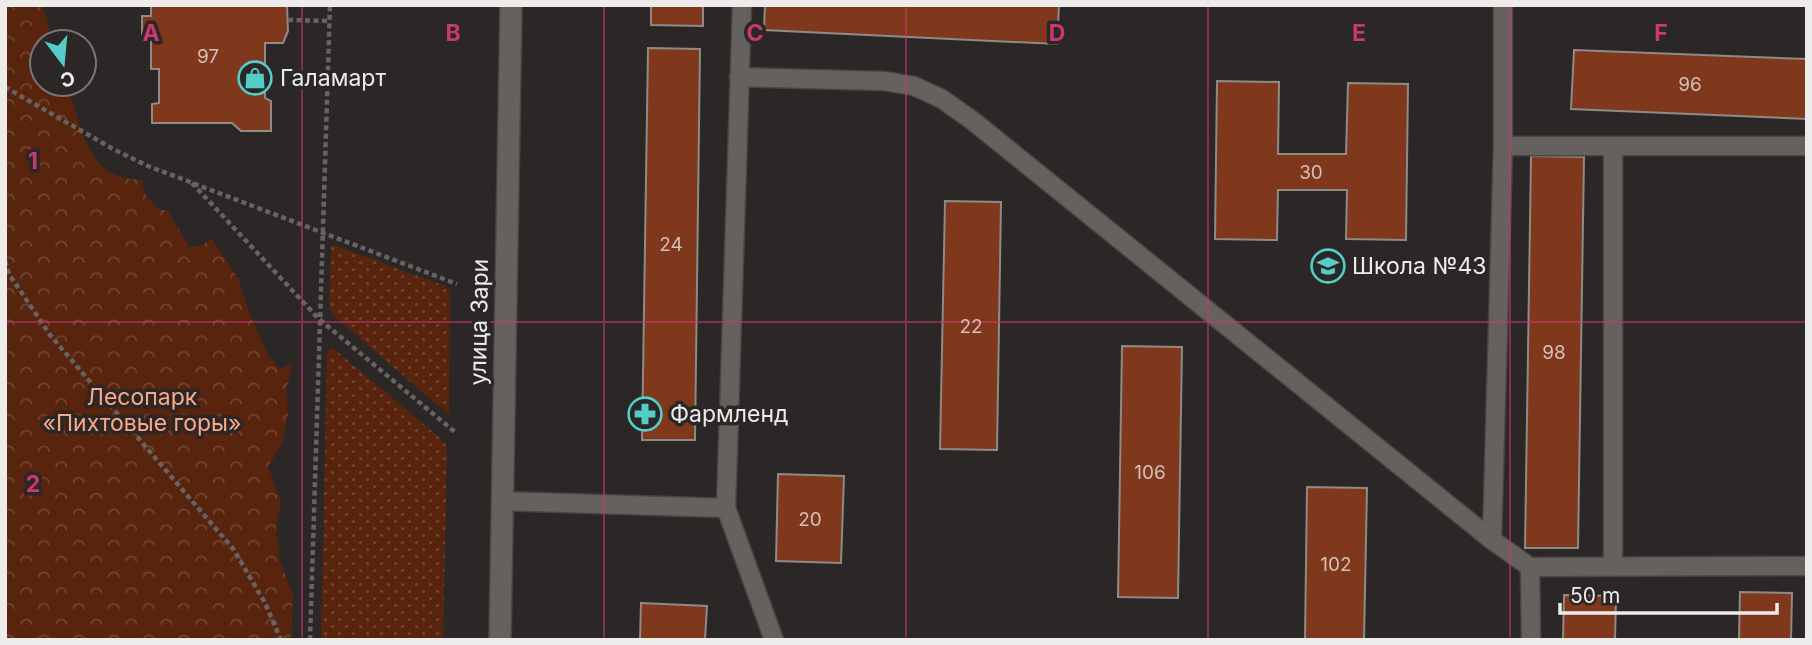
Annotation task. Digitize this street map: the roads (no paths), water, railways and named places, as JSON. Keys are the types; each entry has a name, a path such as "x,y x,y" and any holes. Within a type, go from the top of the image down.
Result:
{"street":[{"name":"улица Зари","path":"500,640 511,5"}],"lane":[{"path":"742,5 726,508 775,640"},
{"path":"1492,540 1503,146 1503,5"},
{"path":"739,76 884,81 914,86 942,99 973,121 1492,540 1531,567 1807,566"},
{"path":"1503,146 1807,146"},
{"path":"1613,146 1613,566"},
{"path":"503,501 726,508"},
{"path":"1531,567 1531,640"}],"place":[{"name":"Галамарт","path":"255,78"},
{"name":"Школа №43","path":"1328,266"},
{"name":"Фармленд","path":"645,414"}],"park label":[{"name":"Лесопарк «Пихтовые горы»","path":"142,410"}]}
